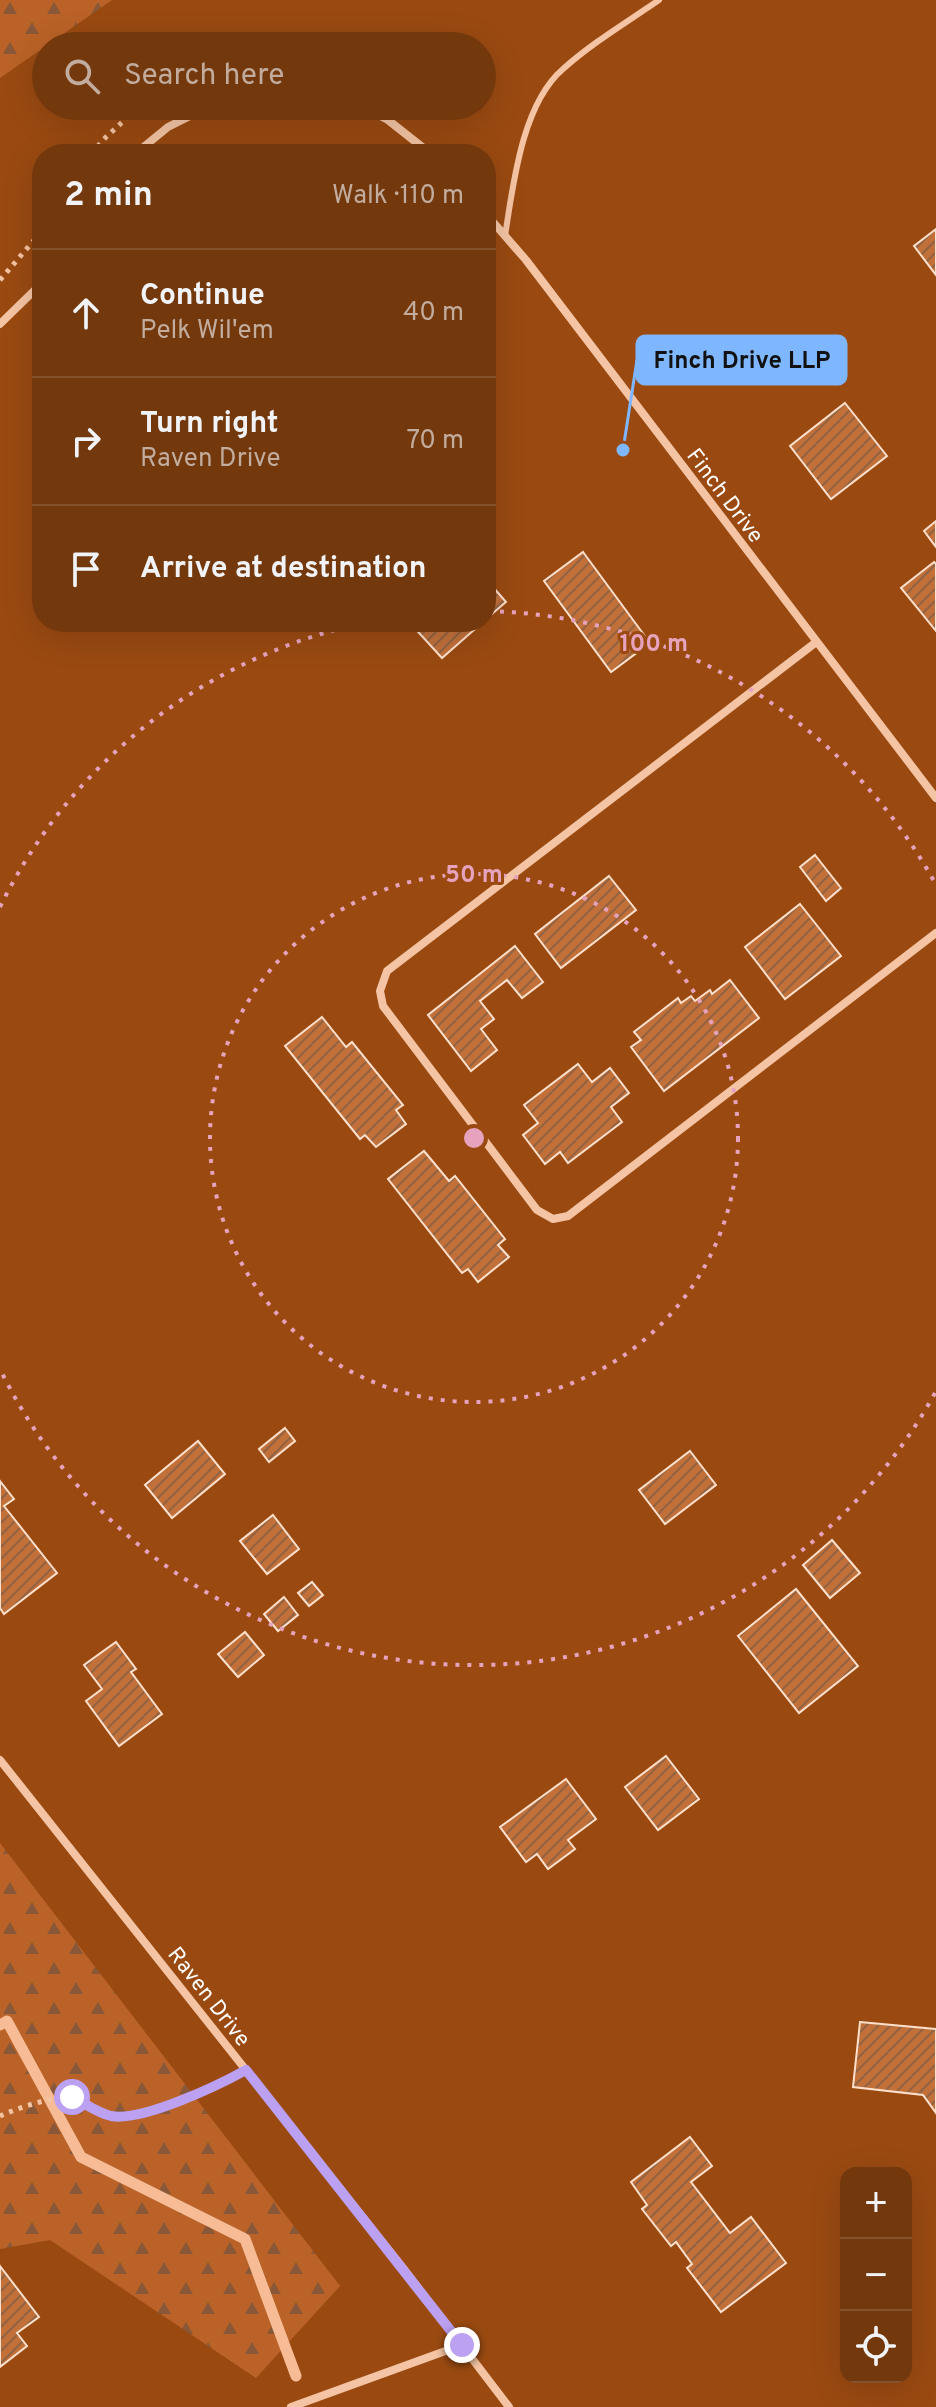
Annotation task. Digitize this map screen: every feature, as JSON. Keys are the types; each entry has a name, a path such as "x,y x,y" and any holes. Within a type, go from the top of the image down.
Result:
{"street":[{"path":"147,144 182,120"},
{"path":"388,120 418,144"},
{"name":"Finch Drive","path":"496,226 936,798"},
{"path":"0,324 32,293"},
{"path":"815,643 387,971 380,991 383,1006 537,1210 553,1219 568,1216 936,933"},
{"name":"Raven Drive","path":"0,1760 509,2407"},
{"path":"291,2407 462,2345"}],"lane":[{"path":"505,236 515,174 536,104 561,70 659,0"}],"path":[{"path":"100,144 123,120"},
{"path":"0,280 32,243"},
{"path":"0,2116 36,2103 72,2097 110,2115 126,2116 214,2088 246,2070"}],"green space":[{"path":"0,0 112,0 66,32 32,32 32,56 0,78"},
{"path":"0,1843 340,2286 256,2378 50,2240 0,2249"}],"building":[{"path":"936,229 936,275 914,246"},
{"path":"845,403 887,456 831,499 790,446"},
{"path":"936,521 936,547 924,531"},
{"path":"583,552 650,643 611,672 544,581"},
{"path":"934,562 936,564 936,631 901,588"},
{"path":"496,590 506,602 496,610"},
{"path":"418,632 472,632 442,658"},
{"path":"815,855 841,888 826,901 800,867"},
{"path":"609,876 636,910 561,968 535,934"},
{"path":"800,904 841,956 785,999 745,947"},
{"path":"515,946 543,982 522,998 507,980 480,1001 494,1019 481,1029 497,1050 471,1071 428,1015"},
{"path":"730,980 759,1018 664,1091 631,1047 641,1040 634,1032 678,998 681,1003 691,996 695,1001 710,990 712,994"},
{"path":"322,1017 346,1047 352,1042 403,1105 396,1110 406,1124 376,1147 365,1135 360,1139 285,1046"},
{"path":"578,1064 592,1082 610,1068 629,1093 611,1107 622,1122 568,1163 560,1152 545,1164 523,1135 538,1123 524,1105"},
{"path":"424,1151 449,1181 455,1176 505,1239 498,1245 509,1257 478,1282 468,1269 462,1273 388,1179"},
{"path":"285,1428 295,1441 269,1462 259,1449"},
{"path":"198,1441 225,1474 172,1518 145,1485"},
{"path":"690,1451 716,1485 665,1524 639,1490"},
{"path":"0,1481 14,1499 4,1506 57,1573 4,1614 0,1608"},
{"path":"273,1515 299,1549 267,1574 240,1541"},
{"path":"832,1540 860,1573 830,1598 803,1565"},
{"path":"312,1582 323,1595 309,1606 298,1593"},
{"path":"796,1589 858,1666 799,1713 738,1636"},
{"path":"284,1597 298,1615 278,1631 264,1614"},
{"path":"245,1632 264,1655 238,1677 218,1654"},
{"path":"116,1642 136,1669 131,1672 162,1714 119,1746 86,1701 102,1689 84,1665"},
{"path":"666,1756 699,1799 658,1830 625,1787"},
{"path":"566,1779 596,1819 568,1840 575,1849 548,1869 537,1854 526,1862 500,1827"},
{"path":"860,2022 936,2029 936,2113 923,2095 853,2087"},
{"path":"690,2137 712,2166 691,2182 730,2233 751,2217 786,2263 721,2312 687,2268 692,2264 676,2242 671,2246 642,2209 647,2205 631,2182"},
{"path":"0,2266 39,2317 17,2333 27,2346 0,2367"}],"waterway":[{"path":"0,2025 7,2021 81,2157 245,2239 296,2376"}],"place":[{"name":"Finch Drive LLP","path":"623,450"}],"route":[{"path":"72,2097 110,2115 126,2116 214,2088 246,2070 462,2345"}]}
